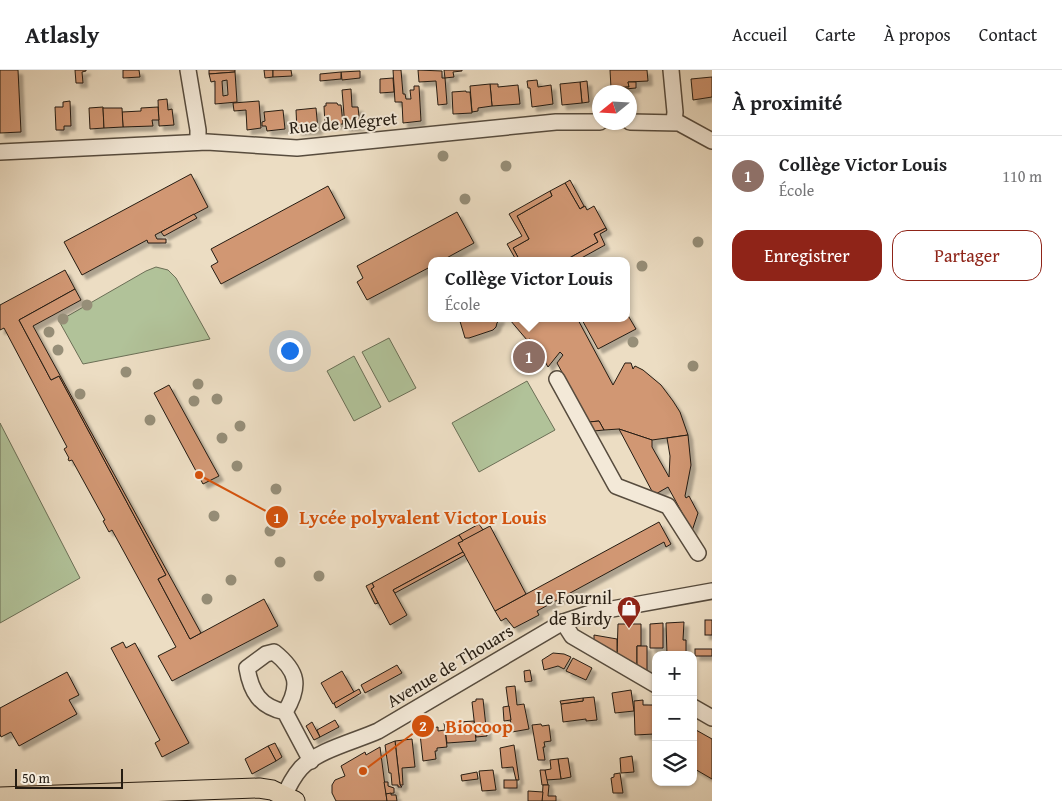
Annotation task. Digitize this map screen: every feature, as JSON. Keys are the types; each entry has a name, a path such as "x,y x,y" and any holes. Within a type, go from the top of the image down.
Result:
{"main road":[{"path":"0,796 47,798 259,788 272,790 283,799"},
{"path":"200,801 283,799"}],"street":[{"path":"188,70 198,130 198,142"},
{"path":"671,70 675,112 674,122"},
{"name":"Rue de Mégret","path":"0,152 198,142 297,148 556,122 592,122"},
{"path":"637,122 674,122 712,141"},
{"path":"557,379 616,486 668,506 698,554"},
{"name":"Avenue de Thouars","path":"283,799 296,774 310,760 350,741 378,731 563,622 590,613 712,591"},
{"path":"563,622 572,636 652,683"},
{"path":"697,709 712,718"},
{"path":"285,712 310,760"}],"green space":[{"path":"156,267 168,270 176,278 210,339 83,364 59,321"},
{"path":"389,338 416,388 389,402 362,352"},
{"path":"354,356 381,407 354,421 327,371"},
{"path":"527,381 555,430 479,472 452,423"},
{"path":"0,423 80,578 0,623"}],"building":[{"path":"0,70 18,70 21,132 0,133"},
{"path":"75,70 86,70 82,72 83,83 76,83"},
{"path":"123,70 139,70 140,77 123,78"},
{"path":"209,70 235,70 235,72 209,74"},
{"path":"264,70 273,70 273,77 265,78"},
{"path":"273,70 291,70 292,76 273,77"},
{"path":"393,70 401,70 403,94 405,94 406,99 411,99 410,90 414,90 414,86 419,86 421,121 403,123 402,102 395,102"},
{"path":"418,70 442,71 442,78 445,78 447,104 438,105 436,81 419,82"},
{"path":"444,70 462,71 453,72 454,77 445,78"},
{"path":"610,70 647,70 648,81 628,82 629,85 611,85"},
{"path":"360,71 360,78 342,80 341,72"},
{"path":"235,72 237,102 215,104 215,81 211,82 209,74","holes":["227,80 228,95 223,96 222,81"]},
{"path":"341,72 341,79 320,81 320,74"},
{"path":"712,77 712,97 693,100 691,79"},
{"path":"393,78 394,92 380,93 380,79"},
{"path":"537,80 538,87 551,85 553,104 532,107 530,88 528,88 527,81"},
{"path":"587,81 589,102 582,103 580,82"},
{"path":"580,82 582,103 562,105 560,84"},
{"path":"628,82 636,82 636,85 629,85"},
{"path":"490,84 498,84 498,87 518,85 520,104 492,106"},
{"path":"490,84 492,106 478,108 478,111 472,112 470,86"},
{"path":"351,89 352,107 358,107 360,126 345,127 342,90"},
{"path":"452,92 470,92 472,113 453,114"},
{"path":"167,99 168,110 172,109 174,125 159,126 158,100"},
{"path":"70,101 71,126 64,126 64,130 56,130 55,107 63,107 63,102"},
{"path":"259,101 261,128 247,130 246,110 234,111 233,103"},
{"path":"326,103 341,105 343,124 325,125 324,106 326,106"},
{"path":"103,107 104,128 90,129 89,108"},
{"path":"158,107 159,120 152,120 153,126 123,127 122,112 141,111 141,108"},
{"path":"103,108 122,108 123,127 104,128"},
{"path":"316,108 318,130 297,131 296,110"},
{"path":"283,110 285,129 267,131 266,126 262,126 262,122 265,121 264,112"},
{"path":"191,174 208,207 155,235 157,239 166,239 166,243 148,243 147,240 82,275 64,242"},
{"path":"570,180 584,206 580,209 565,183"},
{"path":"565,183 580,209 585,206 587,210 594,206 606,228 594,234 598,242 571,257 518,257 513,248 529,239 517,216 552,196 550,191"},
{"path":"328,186 345,218 221,284 211,266 218,262 211,249"},
{"path":"550,191 552,196 517,216 529,239 513,248 518,257 514,257 507,244 522,236 509,214"},
{"path":"457,212 474,243 448,257 428,257 428,268 367,300 357,282 363,278 357,266"},
{"path":"194,214 197,218 164,236 161,232"},
{"path":"606,228 607,230 600,234 605,245 583,257 571,257 598,242 594,234"},
{"path":"65,270 75,289 19,320 51,380 59,376 166,575 158,579 190,639 264,599 278,626 172,681 158,656 176,647 112,530 109,532 103,521 105,520 72,460 69,461 64,449 67,447 4,328 0,330 0,305"},
{"path":"75,289 81,300 33,326 201,633 190,639 158,579 166,575 59,376 51,380 19,320"},
{"path":"630,319 636,329 598,349 583,322 630,322"},
{"path":"460,322 498,322 493,330 465,338"},
{"path":"512,322 579,322 613,385 625,363 631,363 633,369 635,366 643,370 661,385 673,401 680,412 688,435 652,440 619,429 604,430 599,421 589,422 557,363 563,355 560,352 548,367 530,339 527,340"},
{"path":"169,385 219,476 203,484 154,393"},
{"path":"599,421 604,430 594,431 589,422"},
{"path":"619,429 652,440 652,447 669,477 670,456 667,438 688,435 691,465 685,496 686,498 689,496 698,513 692,531 668,487 654,495"},
{"path":"659,522 671,544 666,547 664,542 537,611 539,615 514,628 506,618 501,621 495,611"},
{"path":"479,524 483,530 463,541 459,535"},
{"path":"490,526 526,594 495,611 458,543"},
{"path":"459,535 463,541 458,543 463,552 393,590 407,615 390,625 371,589 374,587 372,583"},
{"path":"463,552 465,555 395,593 393,590"},
{"path":"372,583 374,587 371,589 378,603 375,604 366,586"},
{"path":"705,620 712,620 712,635 705,635"},
{"path":"684,622 683,640 686,640 686,651 667,651 666,623"},
{"path":"663,623 663,648 650,648 650,624"},
{"path":"618,624 641,624 641,646 637,646 637,666 617,655"},
{"path":"594,635 617,639 617,655 594,641"},
{"path":"123,642 126,648 135,643 189,743 162,757 155,743 160,740 111,648"},
{"path":"637,646 647,646 647,672 637,666"},
{"path":"695,649 712,649 712,656 697,656 697,651"},
{"path":"553,653 571,657 564,669 558,666 544,670 542,660"},
{"path":"573,658 592,668 586,680 566,671"},
{"path":"397,665 402,673 365,693 361,685"},
{"path":"530,670 532,681 525,682 524,671"},
{"path":"342,671 354,692 333,704 321,683"},
{"path":"67,672 79,695 69,700 77,714 19,746 11,732 1,737 0,708"},
{"path":"515,686 517,705 524,704 529,729 512,732 506,687"},
{"path":"359,689 361,693 336,708 334,703"},
{"path":"631,690 634,711 615,713 612,693"},
{"path":"594,697 597,720 586,721 586,719 563,722 561,704 583,701 583,698"},
{"path":"583,698 583,701 561,704 560,701"},
{"path":"476,699 483,699 487,736 476,737 472,702 476,701"},
{"path":"643,700 643,705 652,705 652,734 635,735 634,701"},
{"path":"509,706 511,720 504,721 503,707"},
{"path":"335,720 339,727 320,737 317,730"},
{"path":"474,721 476,741 447,743 444,723"},
{"path":"312,722 320,737 314,740 306,726"},
{"path":"541,724 542,726 549,725 551,741 544,742 545,760 538,760 532,725"},
{"path":"438,727 438,731 445,730 447,747 437,748 437,751 435,751 436,759 423,761 420,734 432,733 431,728"},
{"path":"697,731 712,739 712,779 697,770"},
{"path":"412,739 415,767 402,768 403,785 400,785 395,741"},
{"path":"395,741 400,785 402,787 392,785 391,773 389,773 385,745"},
{"path":"275,743 282,757 276,761 268,746"},
{"path":"514,745 519,780 516,780 513,767 502,768 500,748"},
{"path":"268,746 276,761 252,774 245,759"},
{"path":"380,747 387,801 336,801 332,793 332,785 335,780 345,776 341,766 365,752 366,755"},
{"path":"632,756 634,772 621,773 620,758"},
{"path":"568,758 571,777 561,779 558,759"},
{"path":"558,759 561,779 546,780 545,770 551,769 550,760"},
{"path":"493,770 496,790 482,791 479,771"},
{"path":"540,770 545,770 548,785 542,785"},
{"path":"477,772 478,779 462,781 461,775"},
{"path":"620,773 623,793 613,793 611,778 614,777 614,774"},
{"path":"504,780 517,780 517,788 504,788"},
{"path":"384,782 388,782 388,786 394,788 394,793 386,794"},
{"path":"543,785 549,785 548,796 556,796 556,801 542,801"},
{"path":"528,791 543,792 542,801 528,801"},
{"path":"391,793 391,795 396,795 397,801 387,801 386,794"}],"place":[{"name":"Collège Victor Louis","path":"529,357"},
{"name":"Lycée polyvalent Victor Louis","path":"199,475"},
{"name":"Le Fournil de Birdy","path":"629,629"},
{"name":"Biocoop","path":"363,771"}]}
